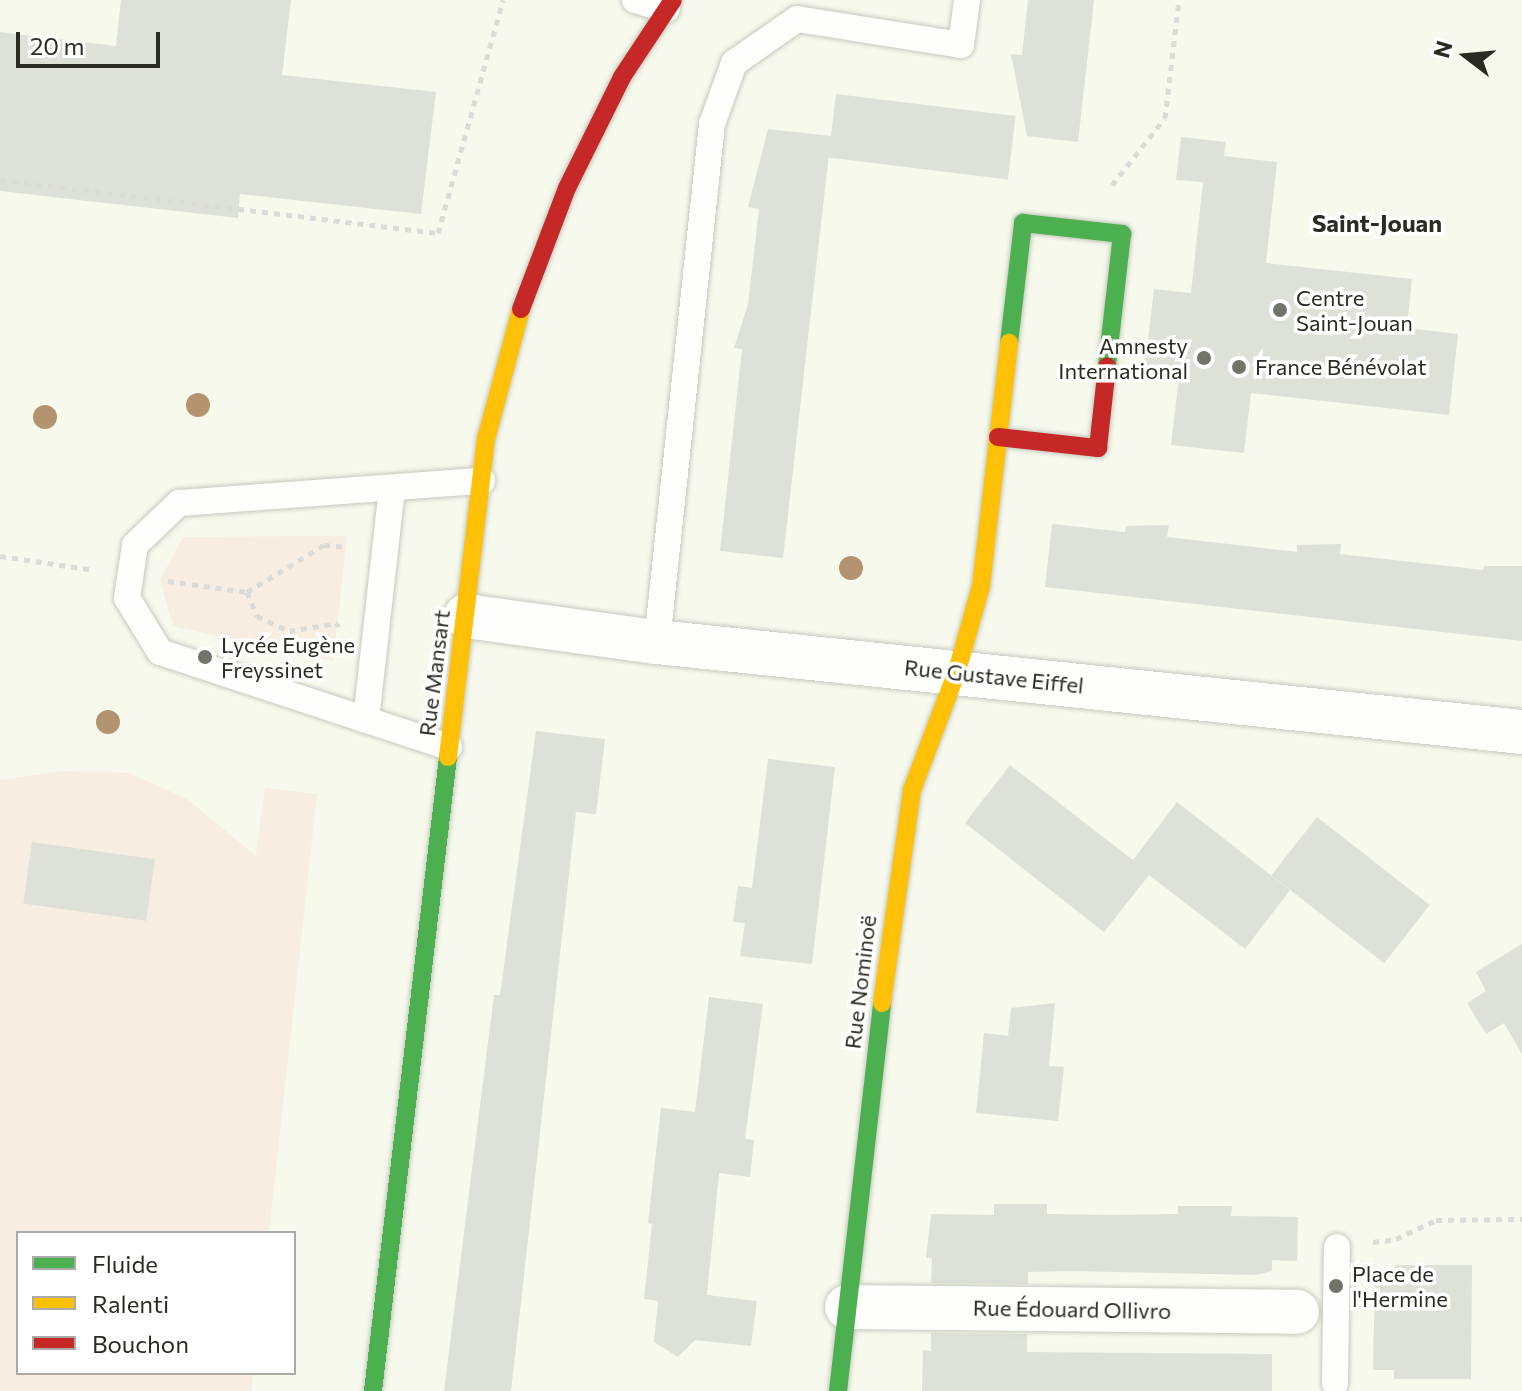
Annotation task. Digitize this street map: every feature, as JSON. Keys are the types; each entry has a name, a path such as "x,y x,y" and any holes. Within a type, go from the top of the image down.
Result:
{"street":[{"name":"Rue Mansart","path":"373,1391 486,439 514,327 567,188 622,77 670,4"},
{"name":"Rue Nominoë","path":"847,1307 892,913 912,790 957,671 981,586 1023,223 1076,229"},
{"path":"998,437 1098,448 1122,234 1076,229"},
{"name":"Rue Gustave Eiffel","path":"466,616 657,642 1522,732"},
{"path":"838,1391 847,1307"},
{"name":"Rue Édouard Ollivro","path":"847,1307 1316,1312"}],"lane":[{"path":"635,0 670,4"},
{"path":"657,642 712,124 734,63 791,10 961,45 967,0"},
{"path":"449,747 160,652 127,598 135,545 179,503 482,481"},
{"path":"366,720 392,488"},
{"path":"1335,1383 1316,1312 1337,1247"}],"path":[{"path":"0,180 438,233 503,0"},
{"path":"1076,229 1165,118 1179,0"},
{"path":"0,556 247,592 324,545 385,547"},
{"path":"247,592 257,616 289,631 337,623 349,662 371,673"},
{"path":"1337,1247 1396,1239 1436,1220 1522,1219"}],"shaded area":[{"path":"347,536 333,661 173,626 160,580 183,537"},
{"path":"63,771 129,773 187,799 256,856 265,788 317,794 269,1231 16,1231 16,1375 253,1375 251,1391 0,1391 0,780"}],"building":[{"path":"121,0 291,0 282,75 436,92 421,214 240,194 238,218 0,191 0,32 116,46"},
{"path":"1028,0 1094,0 1078,142 1027,136 1011,54 1022,55"},
{"path":"836,94 1016,116 1008,180 828,158"},
{"path":"768,129 831,136 783,558 720,551 742,349 734,348 748,304 759,209 748,207"},
{"name":"Centre Saint-Jouan","path":"1181,137 1226,142 1224,156 1277,162 1266,263 1412,279 1407,328 1458,334 1449,415 1251,393 1244,453 1171,445 1179,378 1144,374 1154,289 1191,293 1203,182 1176,180"},
{"path":"1052,524 1125,532 1126,526 1169,525 1167,537 1297,552 1297,545 1341,544 1340,554 1483,570 1484,566 1522,566 1522,641 1045,587"},
{"path":"536,731 605,739 596,814 576,812 511,1391 444,1391 494,995 500,995"},
{"path":"768,759 835,767 812,964 740,956 745,923 733,922 738,886 752,888"},
{"path":"1010,765 1133,860 1177,802 1290,890 1245,949 1149,875 1104,932 965,823"},
{"path":"1317,817 1430,905 1384,963 1271,875"},
{"path":"32,842 155,859 146,921 23,903"},
{"path":"1522,944 1522,1054 1504,1023 1486,1034 1467,1003 1486,991 1476,972"},
{"path":"709,997 763,1004 745,1139 754,1140 750,1177 719,1173 707,1295 757,1301 751,1346 695,1340 678,1357 654,1342 658,1301 644,1299 652,1224 648,1223 661,1108 695,1112"},
{"path":"1055,1003 1049,1066 1064,1067 1058,1121 976,1113 984,1033 1008,1036 1011,1008"},
{"path":"994,1204 1047,1204 1047,1214 1113,1215 1178,1214 1178,1206 1232,1206 1231,1216 1298,1217 1297,1261 1272,1260 1272,1271 1256,1275 1028,1272 1028,1284 931,1283 932,1258 926,1258 931,1214 994,1215"},
{"path":"1395,1265 1472,1265 1471,1379 1394,1379 1394,1370 1373,1370 1375,1273 1395,1273"},
{"path":"931,1333 1027,1334 1027,1352 1272,1354 1272,1391 922,1391 923,1350 931,1351"}],"traffic: fast":[{"path":"1009,343 1023,223 1122,234 1107,366"},
{"path":"373,1391 448,757"},
{"path":"838,1391 882,1003"}],"traffic: slow":[{"path":"448,757 486,439 521,309"},
{"path":"882,1003 912,790 957,671 981,586 1009,343"}],"traffic: jam":[{"path":"521,309 567,188 622,77 673,0"},
{"path":"998,437 1098,448 1107,366"}],"place":[{"name":"Centre Saint-Jouan","path":"1280,310"},
{"name":"Amnesty International","path":"1204,358"},
{"name":"France Bénévolat","path":"1239,367"},
{"name":"Lycée Eugène Freyssinet","path":"205,657"},
{"name":"Place de l'Hermine","path":"1336,1286"}],"district":[{"name":"Saint-Jouan","path":"1377,223"}]}
